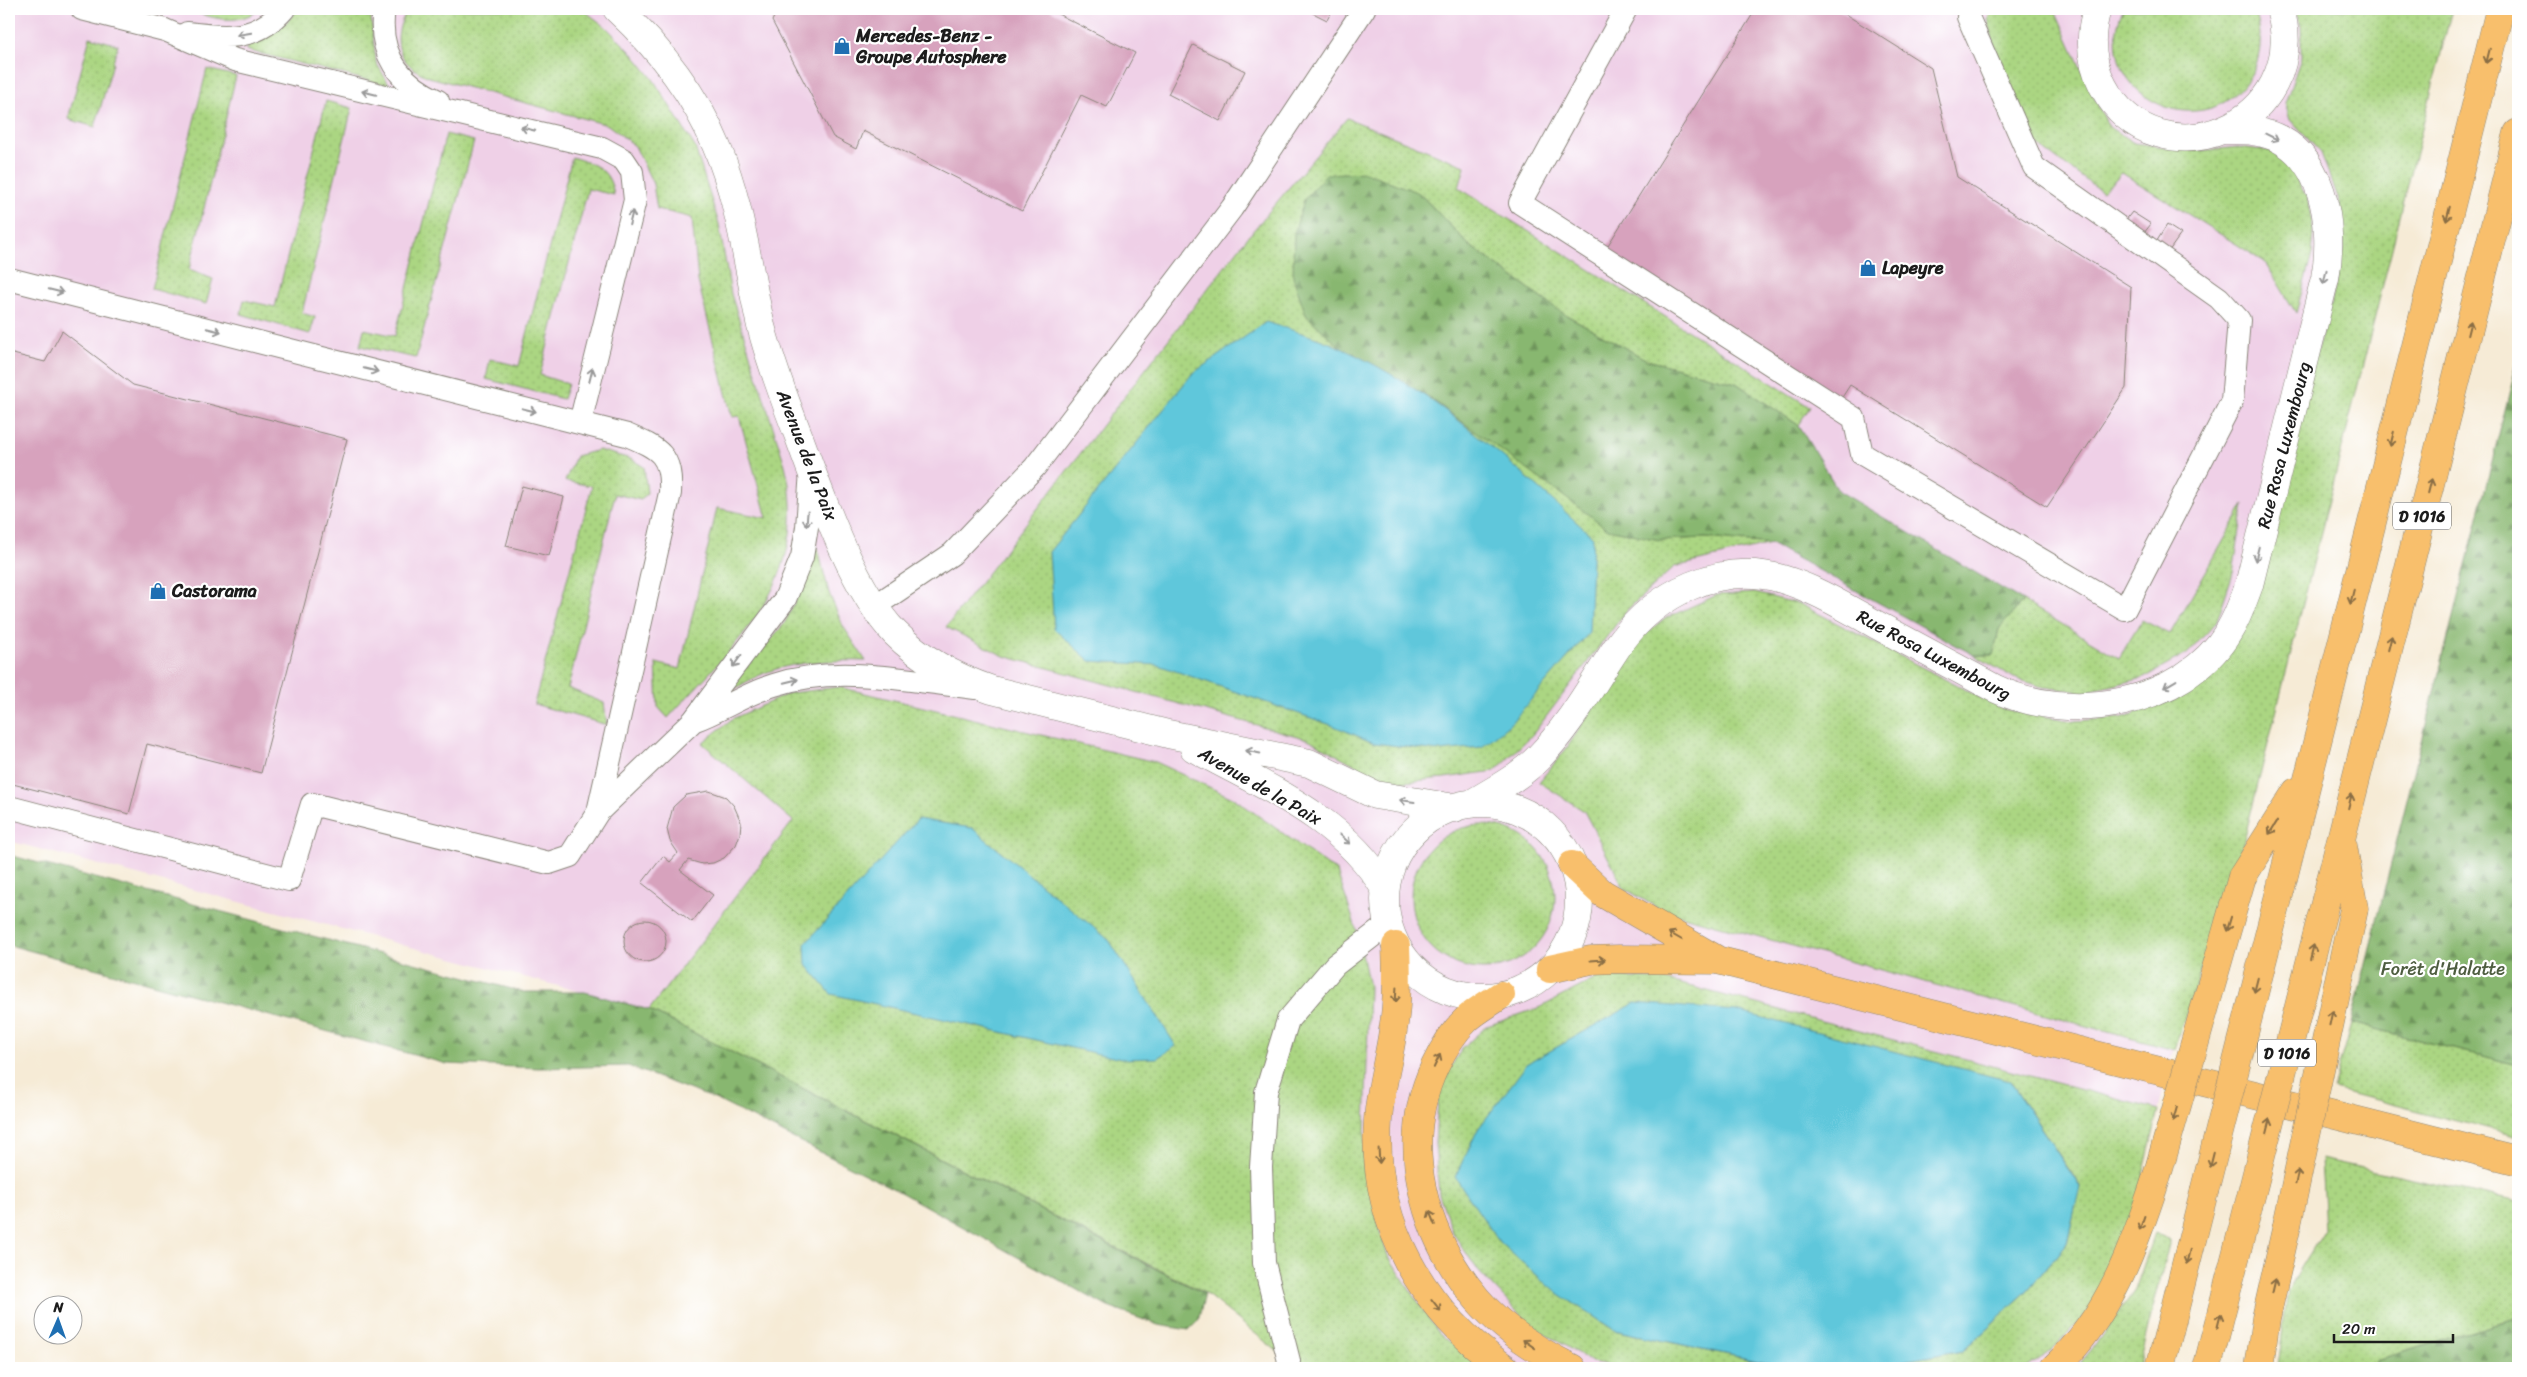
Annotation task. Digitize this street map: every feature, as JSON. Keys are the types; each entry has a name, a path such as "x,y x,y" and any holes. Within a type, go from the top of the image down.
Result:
{"highway":[{"name":"D 1016","path":"2160,1368 2500,9"},
{"name":"D 1016","path":"2207,1368 2518,133"},
{"path":"2054,1368 2084,1336 2103,1310 2132,1252 2157,1176 2242,877 2309,772"},
{"path":"2259,1368 2266,1318 2354,909 2341,837"},
{"path":"1572,865 1602,893 1717,960"},
{"path":"1392,935 1396,1011 1381,1092 1378,1122 1378,1157 1387,1210 1407,1260 1434,1304 1470,1341 1505,1368"},
{"path":"1550,970 1600,960 1717,960 2518,1161"},
{"path":"1501,995 1467,1019 1452,1036 1429,1079 1418,1118 1416,1140 1422,1186 1438,1235 1464,1281 1478,1300 1532,1347 1572,1368"}],"street":[{"name":"Avenue de la Paix","path":"617,9 656,48 675,71 692,97 716,144 734,193 762,329 811,470 858,577 875,606 895,632 916,651 941,668 967,681 992,690 1168,734 1309,763 1375,795 1463,806 1485,803 1513,808 1538,821 1558,840 1572,865 1579,892 1577,920 1567,947 1550,970 1528,986 1501,995 1473,997 1447,991 1434,985 1412,968 1392,935"},
{"path":"2097,9 2092,31 2093,56 2100,80 2121,110 2141,124 2176,136 2200,136 2224,130 2256,110 2277,80 2286,43 2280,9"},
{"name":"Rue Rosa Luxembourg","path":"1463,806 1514,778 1538,758 1581,706 1620,643 1651,610 1683,589 1706,580 1740,575 1762,575 1800,586 2016,699 2042,704 2069,707 2119,702 2162,688 2200,663 2229,631 2249,585 2325,278 2329,241 2329,224 2321,196 2310,169 2301,156 2290,147 2264,133 2224,130"},
{"name":"Avenue de la Paix","path":"1168,734 1313,814 1351,845 1367,862 1385,889"},
{"path":"1392,935 1385,889 1394,859 1412,833 1432,817 1463,806"}],"lane":[{"path":"82,9 165,30 218,36 251,34 265,27 284,9"},
{"path":"384,9 384,45 390,59 406,82 418,91 468,115"},
{"path":"875,606 952,554 1035,467 1232,208 1364,9"},
{"path":"1626,9 1520,204 1854,418 1862,454 2125,609 2232,401 2239,320 2219,298 2034,168 1963,11"},
{"path":"165,30 235,60 382,97 468,115 602,148 624,160 632,172 635,200 580,422"},
{"path":"9,279 580,422 627,435 643,442 658,452 668,462 671,476 670,493 598,812"},
{"path":"9,807 289,880 312,804 549,864 570,856 598,812 693,721 785,599 802,557 811,470"},
{"path":"693,721 774,685 824,675 859,676 992,690"},
{"path":"1287,1368 1289,1361 1264,1263 1261,1166 1266,1092 1288,1020 1335,965 1392,935"}],"shaded area":[{"path":"9,9 2429,9 2095,1368 1298,1368 1205,1293 649,1010 9,841"}],"green space":[{"path":"183,9 261,9 241,18 223,19"},
{"path":"299,9 370,9 376,62 390,86 246,50 247,45 276,31"},
{"path":"408,9 582,9 606,27 632,53 653,79 695,147 719,224 731,294 785,465 791,506 789,542 779,575 763,606 743,634 668,718 658,707 656,663 680,669 717,508 767,518 739,416 732,417 698,281 692,218 657,209 653,184 635,146 608,125 429,77 418,72 409,65 399,49 399,30"},
{"path":"1992,9 2053,9 2109,127 2134,143 2197,151 2238,147 2271,151 2290,169 2307,197 2314,234 2312,254 2296,313 2265,262 2122,173 2102,192 2038,145 2007,101 1988,19"},
{"path":"2123,9 2254,9 2259,24 2260,48 2253,71 2234,96 2209,109 2183,111 2158,104 2137,89 2122,67 2116,40"},
{"path":"2294,9 2452,9 2243,844 2174,1050 1661,910 1624,888 1584,811 1539,782 1566,749 1636,642 1666,618 1717,595 1755,593 1800,604 2002,709 2073,721 2121,718 2177,699 2220,665 2331,305 2343,249 2340,204 2321,153 2290,120 2285,103 2301,58 2301,26"},
{"path":"90,37 118,45 95,127 68,119"},
{"path":"207,69 236,76 189,270 213,279 206,304 152,289"},
{"path":"326,101 352,108 302,313 315,317 310,334 241,314 244,300 275,307"},
{"path":"1347,118 1465,166 1459,188 1810,407 1798,425 1736,383 1647,360 1561,312 1469,245 1419,193 1430,398 1659,540 1706,538 1771,544 1674,567 1627,610 1533,734 1495,771 1404,782 1368,772 1308,739 1004,656 946,627 1247,238"},
{"path":"446,134 474,141 416,358 360,346 364,329 395,336"},
{"path":"572,157 600,168 609,178 614,195 588,189 540,375 568,384 563,399 486,379 490,359 519,366"},
{"path":"1365,172 1419,193 1469,245 1561,312 1647,360 1736,383 1798,425 1839,491 2023,601 1999,629 1993,655 1974,655 1771,544 1706,538 1659,540 1608,529 1430,398 1341,348 1306,315 1293,277 1294,234 1304,200 1326,174"},
{"name":"Forêt d'Halatte","path":"2518,358 2518,1065 2351,1023"},
{"path":"599,450 631,459 644,467 647,493 641,500 615,494 568,688 604,703 607,725 534,704 592,486 565,481 576,456"},
{"path":"2244,505 2233,573 2216,623 2187,654 2144,678 2084,692 2043,687 2014,678 1974,655 1993,655 1999,629 2023,601 2119,658 2142,620 2170,634"},
{"path":"817,545 829,593 843,626 866,661 817,662 793,665 757,676 721,696 784,624 799,594"},
{"path":"839,687 1155,762 1235,799 1337,872 1358,934 1369,987 1364,1169 1387,1254 1437,1331 1480,1368 1298,1368 1205,1293 649,1010 793,821 702,743 732,719 790,693"},
{"path":"1483,825 1511,830 1534,846 1550,869 1555,897 1550,925 1534,948 1511,964 1483,969 1455,964 1432,948 1416,925 1411,897 1416,869 1432,846 1455,830"},
{"path":"9,855 523,992 585,992 649,1010 1205,1294 1198,1321 1189,1330 1158,1325 1108,1307 900,1192 717,1100 628,1066 539,1068 447,1064 9,945"},
{"path":"1599,977 1662,979 2159,1110 2134,1211 2097,1302 2052,1350 2027,1368 1867,1368 1963,1350 2026,1292 2067,1243 2080,1186 2010,1081 1614,1330 1790,1368 1625,1368 1592,1362 1528,1323 1479,1272 1453,1233 1439,1194 1435,1143 1439,1088 1462,1048 1487,1026 1541,1007"},
{"path":"2351,1023 2518,1065 2518,1137 2333,1089"},
{"path":"2321,1159 2518,1202 2518,1318 2377,1360 2375,1368 2278,1368 2288,1289 2325,1229"},
{"path":"2155,1233 2170,1240 2138,1368 2076,1368 2102,1337 2135,1290"},
{"path":"2518,1318 2518,1368 2375,1368 2377,1360"}],"water":[{"path":"1266,322 1332,344 1410,386 1443,409 1505,458 1593,537 1589,633 1510,724 1482,747 1439,751 1374,743 1334,726 1158,665 1090,661 1054,629 1049,552 1192,374"},
{"path":"918,819 972,828 1109,940 1176,1046 1157,1058 1121,1059 831,994 806,964 805,944"},
{"path":"1635,1003 1736,1011 2010,1081 2080,1187 2067,1243 2026,1292 1963,1350 1867,1368 1790,1368 1614,1330 1555,1291 1500,1243 1455,1177 1478,1129 1527,1064"}],"building":[{"path":"778,9 1048,9 1135,53 1107,107 1081,95 1022,211 863,131 856,149 833,137 772,21"},
{"path":"1305,9 1333,9 1327,20"},
{"name":"Lapeyre","path":"1756,9 1837,9 1931,68 1957,177 2131,287 2126,388 2047,507 1850,385 1841,399 1605,250"},
{"path":"1193,45 1245,71 1220,121 1168,94"},
{"path":"2132,212 2151,224 2140,238 2122,225"},
{"path":"2167,225 2181,234 2166,255 2153,247"},
{"name":"Castorama","path":"62,331 133,385 347,439 261,773 147,744 129,814 9,783 9,353 45,362"},
{"path":"522,486 564,497 549,556 506,546"},
{"path":"709,791 726,797 734,806 741,822 740,834 736,845 724,858 713,863 702,864 688,860 680,870 713,895 692,922 642,883 663,856 670,862 678,853 670,841 667,829 673,807 686,795"},
{"path":"645,920 660,926 666,941 660,956 645,962 630,956 624,941 630,926"}],"place":[{"name":"Mercedes-Benz - Groupe Autosphere","path":"842,46"},
{"name":"Lapeyre","path":"1868,268"},
{"name":"Castorama","path":"158,591"}]}
